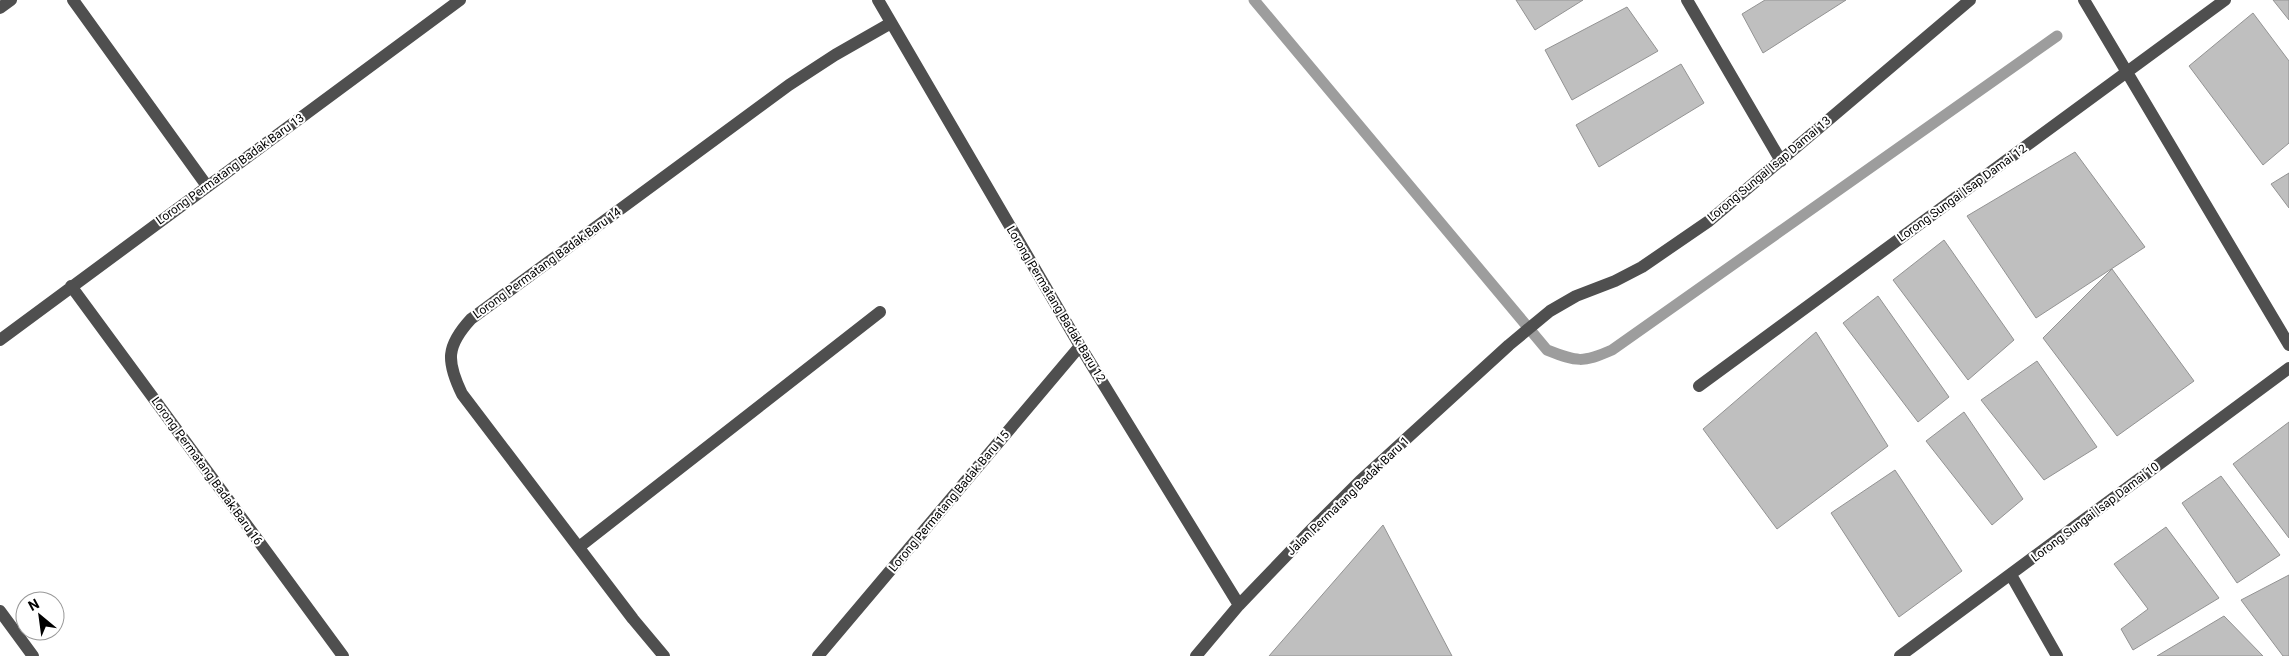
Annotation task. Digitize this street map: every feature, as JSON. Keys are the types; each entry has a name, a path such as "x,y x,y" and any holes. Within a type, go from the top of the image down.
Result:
{"street":[{"path":"0,8 11,0"},
{"path":"73,0 207,186"},
{"name":"Lorong Permatang Badak Baru 13","path":"0,340 460,0"},
{"name":"Lorong Permatang Badak Baru 12","path":"878,0 1080,346 1239,605"},
{"path":"1687,0 1781,161"},
{"name":"Lorong Sungai Isap Damai 13","path":"1509,345 1550,311 1576,296 1615,281 1642,267 1709,220 1970,0"},
{"path":"2084,0 2289,345"},
{"name":"Lorong Sungai Isap Damai 12","path":"1699,386 2225,0"},
{"name":"Lorong Permatang Badak Baru 14","path":"664,656 655,647 462,394 453,374 450,354 457,334 472,319 789,85 835,55 891,23"},
{"name":"Lorong Permatang Badak Baru 16","path":"71,286 343,656"},
{"path":"579,548 880,312"},
{"name":"Jalan Permatang Badak Baru 1","path":"1196,656 1239,605 1360,481 1509,345"},
{"name":"Lorong Permatang Badak Baru 15","path":"818,656 1080,346"},
{"name":"Lorong Sungai Isap Damai 10","path":"1900,656 2289,368"},
{"path":"2011,575 2057,656"},
{"path":"0,610 33,656"}],"building":[{"path":"1516,0 1583,0 1535,30"},
{"path":"1765,0 1846,0 1763,53 1742,14"},
{"path":"2273,0 2289,0 2289,20"},
{"path":"1627,7 1658,51 1572,100 1545,50"},
{"path":"2253,13 2289,61 2289,143 2263,165 2189,66"},
{"path":"1681,64 1704,103 1599,167 1576,125"},
{"path":"2075,152 2145,247 2036,318 1967,216"},
{"path":"2289,173 2289,208 2271,184"},
{"path":"1944,240 2014,340 1968,380 1893,280"},
{"path":"2112,269 2194,381 2117,436 2043,338"},
{"path":"1878,296 1949,397 1918,422 1843,323"},
{"path":"1816,332 1888,446 1777,529 1703,429"},
{"path":"2037,361 2097,447 2044,480 1981,400"},
{"path":"1964,412 2023,499 1992,525 1926,441"},
{"path":"2289,422 2289,538 2233,464"},
{"path":"1895,470 1962,571 1899,617 1831,513"},
{"path":"2221,476 2280,555 2237,583 2182,503"},
{"path":"1383,525 1452,656 1269,656"},
{"path":"2166,527 2219,598 2133,650 2121,629 2148,609 2114,564"},
{"path":"2289,575 2289,656 2283,656 2241,600"},
{"path":"2224,616 2263,656 2157,656"}],"waterway":[{"path":"1254,0 1547,350 1573,359 1586,359 1612,350 2057,36"}]}
